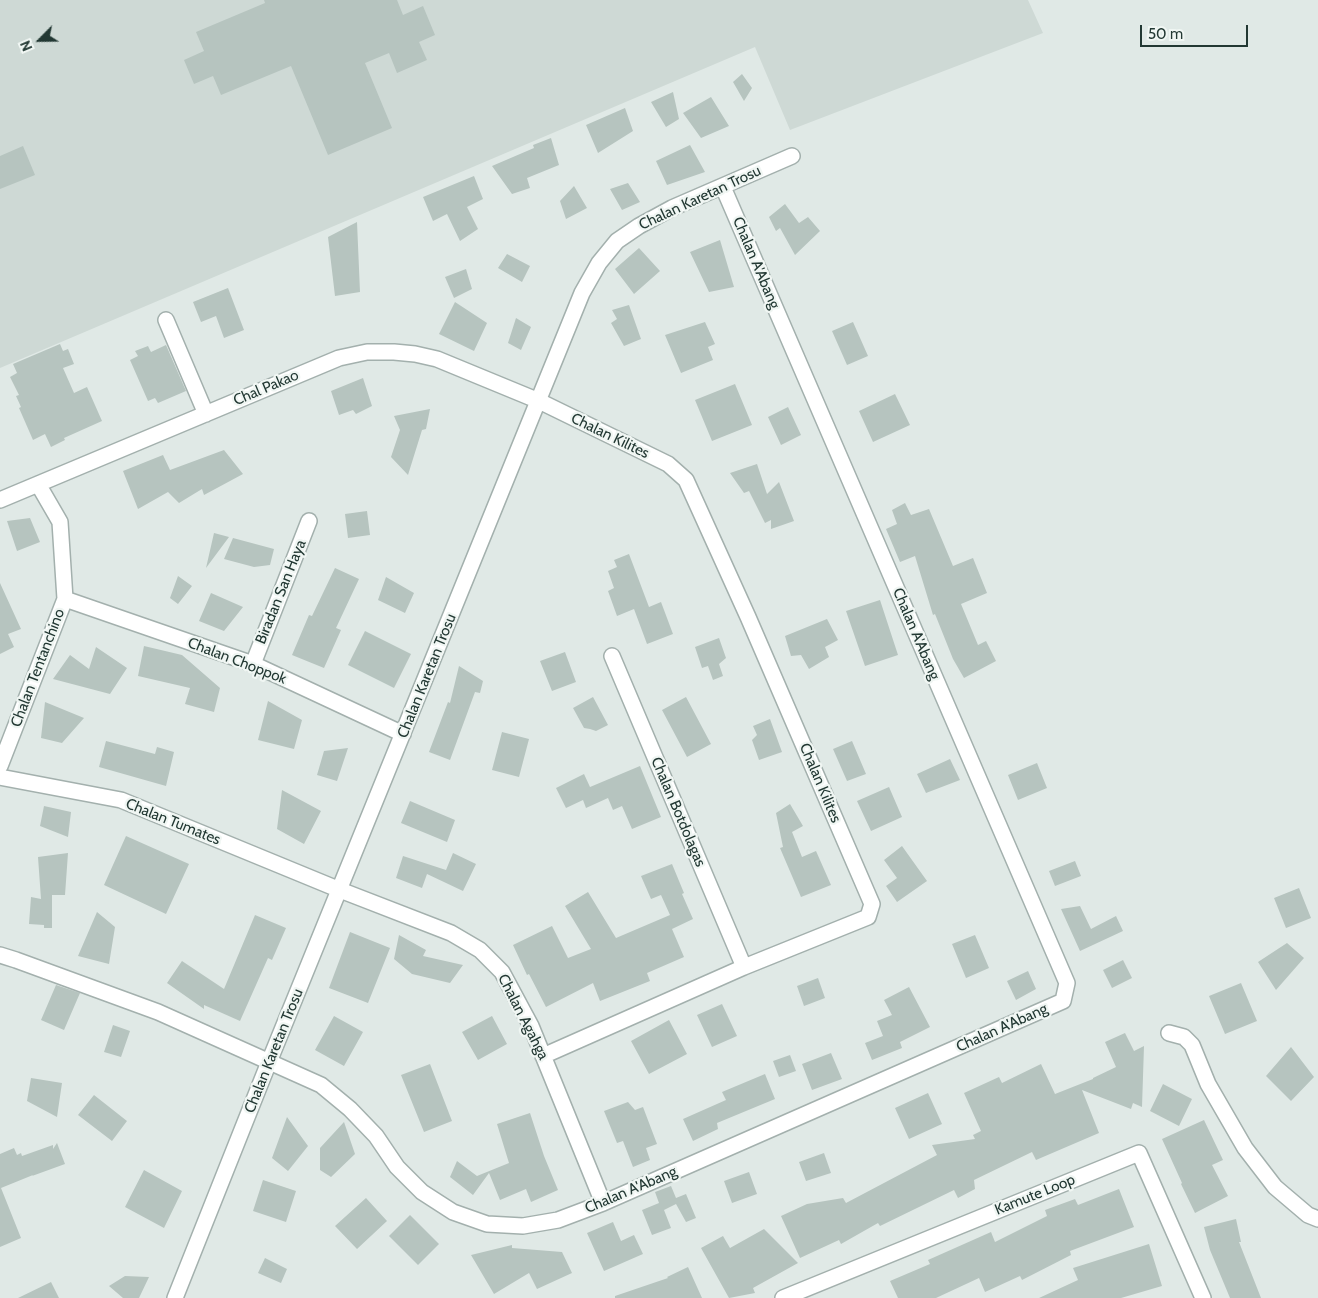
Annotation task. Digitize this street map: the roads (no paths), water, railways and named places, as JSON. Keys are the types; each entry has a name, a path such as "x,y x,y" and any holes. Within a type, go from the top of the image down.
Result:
{"street":[{"name":"Chalan Karetan Trosu","path":"175,1298 582,293 599,263 617,241 639,226 672,208 792,156"},
{"name":"Chalan A'Abang","path":"0,955 158,1012 321,1085 350,1109 376,1136 397,1167 422,1192 453,1212 487,1224 523,1226 558,1220 603,1202 1063,1001 1067,983 723,186"},
{"path":"166,320 206,414"},
{"name":"Chal Pakao","path":"0,500 339,358 367,352 416,354 437,360 539,401"},
{"name":"Chalan Kilites","path":"539,401 668,464 686,480 748,617 872,904 868,917 744,968 543,1056"},
{"name":"Chalan Tentanchino","path":"0,766 66,599 60,522 38,484"},
{"name":"Biradan San Haya","path":"253,664 309,521"},
{"name":"Chalan Choppok","path":"66,599 253,664 403,734"},
{"name":"Chalan Botdolagas","path":"612,656 744,968"},
{"name":"Chalan Tumates","path":"0,776 121,800 340,890"},
{"name":"Chalan Agahga","path":"340,890 451,933 480,950 502,972 531,1026 603,1202"},
{"path":"1169,1033 1184,1037 1192,1045 1208,1084 1245,1148 1275,1187 1308,1215 1318,1219"},
{"name":"Kamute Loop","path":"783,1298 806,1293 1139,1152 1200,1297"}]}
